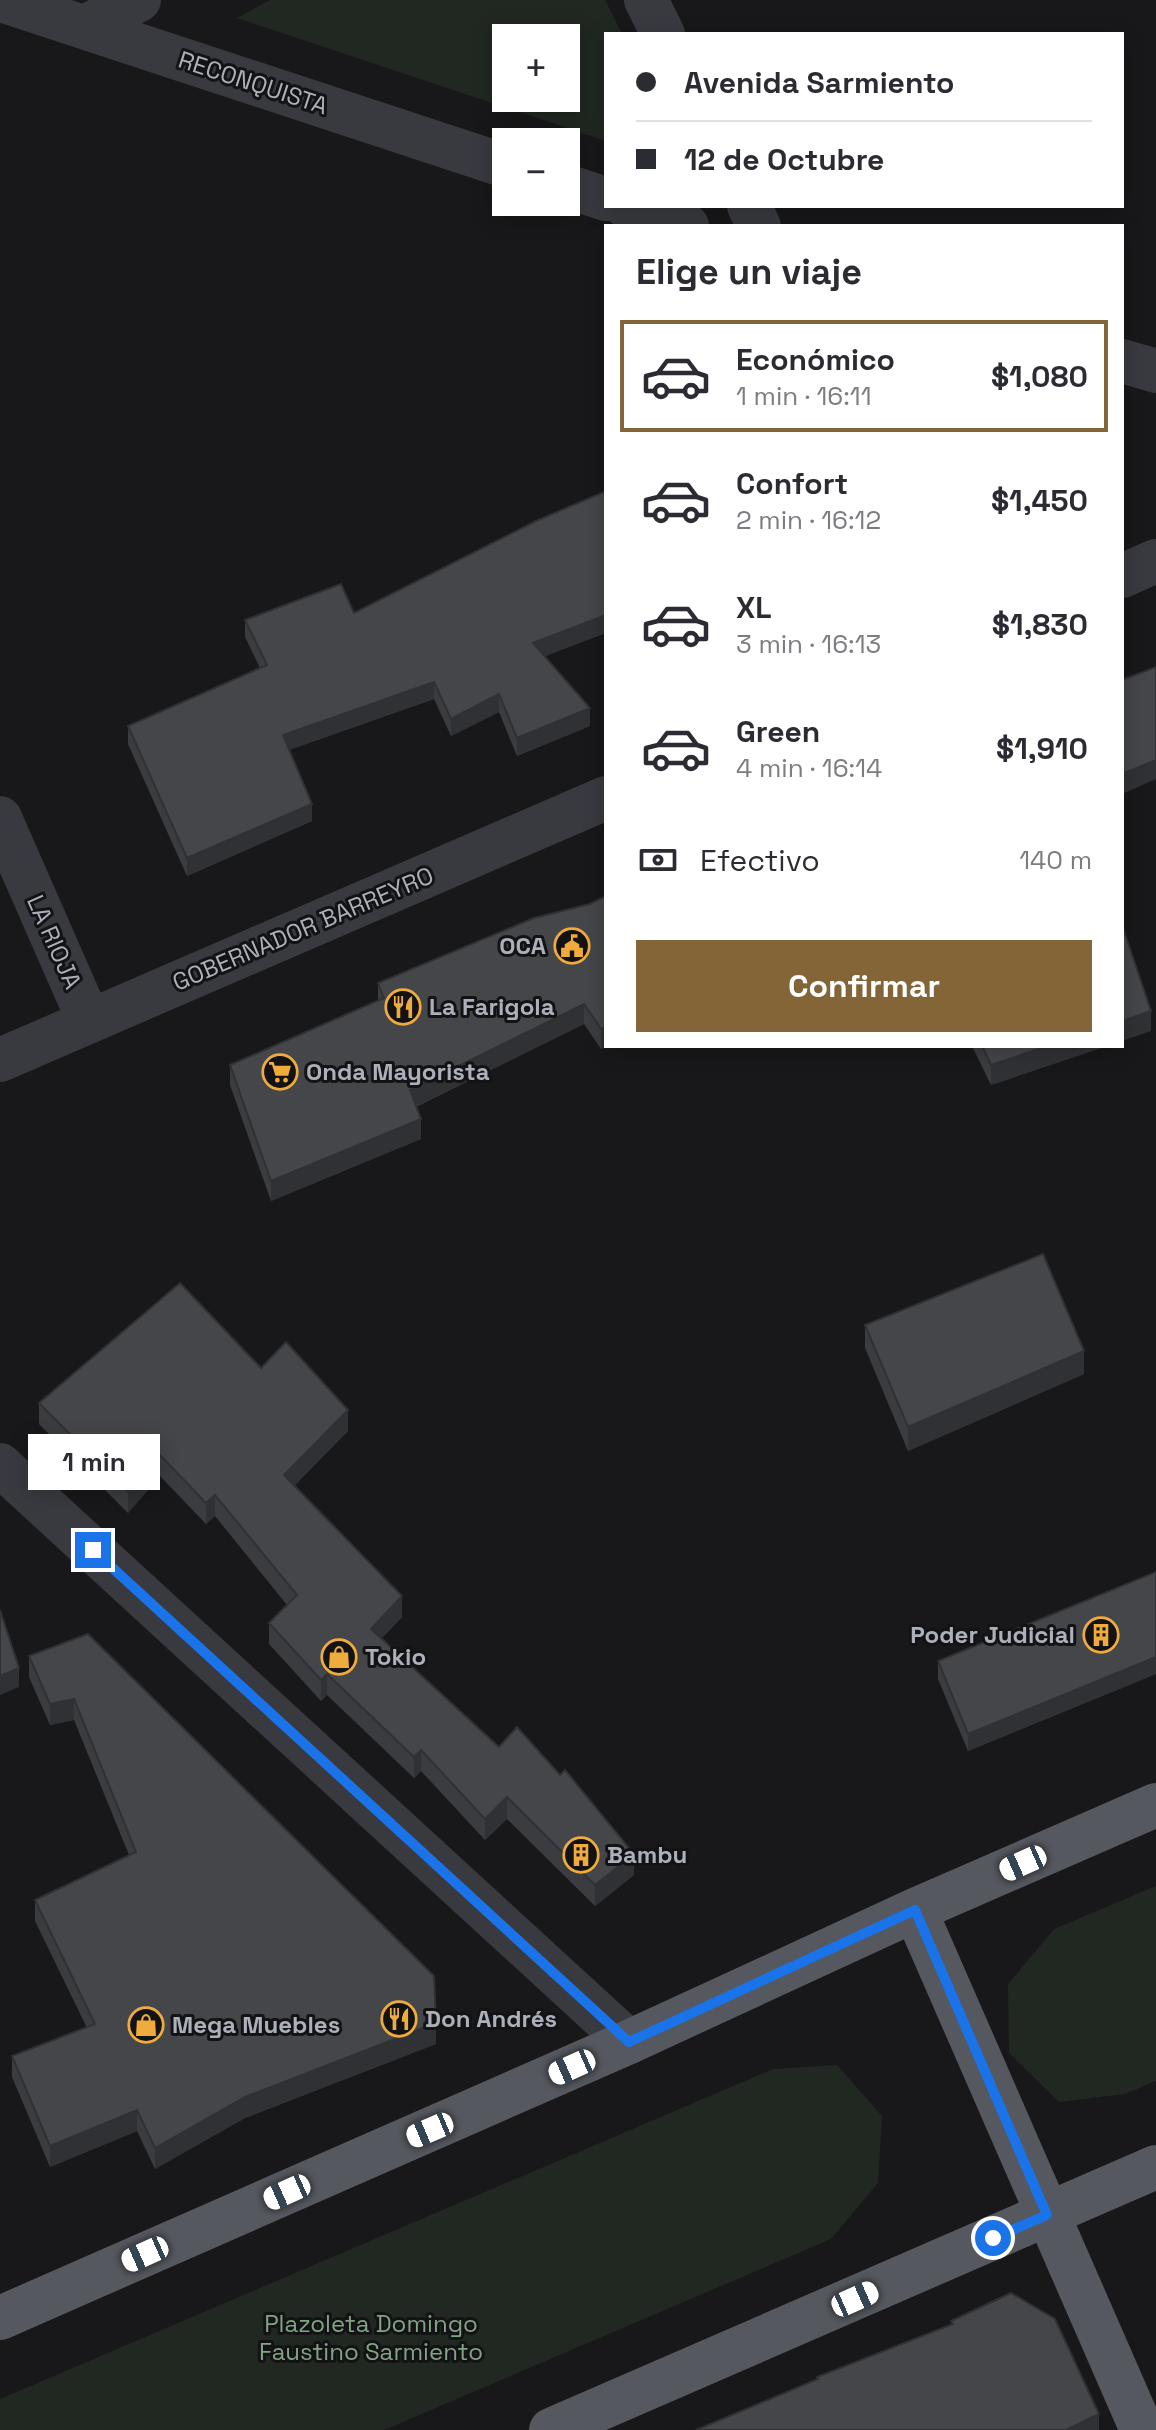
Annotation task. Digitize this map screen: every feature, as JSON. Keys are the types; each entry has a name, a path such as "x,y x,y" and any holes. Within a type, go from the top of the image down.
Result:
{"main road":[{"path":"10,2305 629,2042 915,1910 1156,1805"},
{"path":"915,1910 1142,2430"},
{"path":"551,2430 1156,2167"}],"street":[{"name":"RECONQUISTA","path":"1,0 492,161"},
{"path":"84,27 139,0"},
{"path":"646,0 662,32"},
{"path":"580,191 604,198"},
{"path":"632,208 681,224"},
{"path":"1124,362 1156,371"},
{"path":"1124,575 1156,561"},
{"name":"GOBERNADOR BARREYRO","path":"0,1060 604,799"},
{"name":"LA RIOJA","path":"0,818 89,1021"},
{"path":"0,1465 629,2042"}],"green space":[{"path":"270,0 605,0 621,32 604,32 604,140 580,132 580,128 567,128 519,112 580,112 580,24 492,24 492,103 237,18"},
{"path":"1156,1886 1156,2081 1125,2094 1059,2102 1009,2053 1008,1984 1054,1929"},
{"name":"Plazoleta Domingo Faustino Sarmiento","path":"837,2065 882,2116 878,2183 831,2239 384,2430 0,2430 0,2399 773,2069"}],"building":[{"path":"604,492 604,616 533,643 590,708 517,738 499,694 451,719 434,682 283,735 312,804 187,858 128,726 267,665 245,620 341,584 354,613 536,521"},
{"path":"1156,667 1156,760 1124,773 1124,679"},
{"path":"604,897 604,1028 601,1029 584,1004 410,1090 421,1119 271,1181 230,1065 384,998 378,983 534,918 590,904"},
{"path":"1124,931 1151,1011 1124,1020"},
{"path":"983,1048 1042,1048 991,1065"},
{"path":"1043,1254 1084,1351 908,1427 865,1325"},
{"path":"180,1283 261,1368 286,1342 348,1410 284,1475 402,1596 371,1629 499,1747 517,1727 560,1775 565,1770 634,1854 595,1885 507,1797 485,1819 421,1750 414,1757 327,1674 321,1680 269,1623 297,1595 215,1495 206,1503 160,1455 128,1492 39,1403"},
{"name":"Poder Judicial","path":"1156,1572 1156,1657 968,1734 938,1661"},
{"path":"0,1610 19,1668 0,1676"},
{"path":"88,1634 434,1976 436,2023 245,2097 155,2148 137,2110 50,2146 12,2056 95,2024 35,1900 136,1852 74,1699 50,1704 29,1656"},
{"path":"1011,2293 1055,2319 1099,2414 1066,2430 696,2430 817,2377 953,2324 951,2321"}],"place":[{"name":"OCA","path":"572,946"},
{"name":"La Farigola","path":"403,1007"},
{"name":"Onda Mayorista","path":"280,1072"},
{"name":"Poder Judicial","path":"1101,1635"},
{"name":"Tokio","path":"339,1657"},
{"name":"Bambu","path":"581,1855"},
{"name":"Don Andrés","path":"399,2019"},
{"name":"Mega Muebles","path":"146,2025"}],"route":[{"path":"93,1550 629,2042 915,1910 1047,2215 993,2238"}]}
